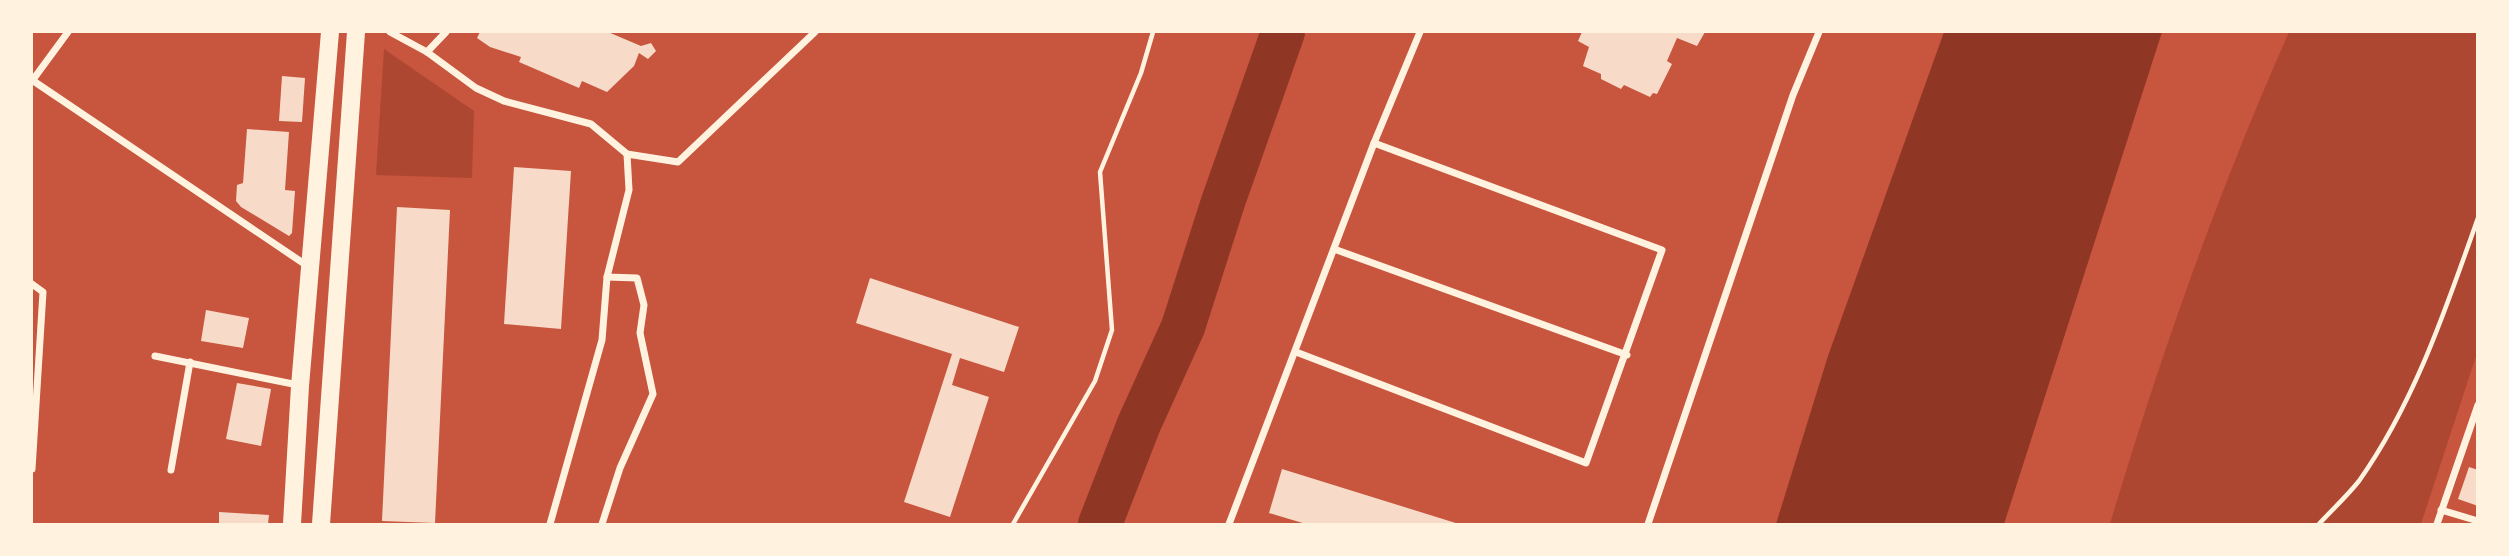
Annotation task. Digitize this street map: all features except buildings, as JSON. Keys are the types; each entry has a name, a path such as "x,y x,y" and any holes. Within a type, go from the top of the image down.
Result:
{"main road":[{"path":"292,524 300,386 312,270 330,32"},
{"path":"321,524 356,32"}],"street":[{"path":"68,32 32,80 312,270"},
{"path":"390,32 427,52 476,88 504,101 591,124 627,154 678,162 814,32"},
{"path":"427,52 446,32"},
{"path":"1229,524 1374,143 1420,32"},
{"path":"1648,524 1793,95 1819,32"},
{"path":"1296,352 1586,463 1627,355 1662,250 1374,143"},
{"path":"551,524 602,340 607,277 629,190 627,154"},
{"path":"1335,248 1627,355"},
{"path":"601,524 620,468 653,394 640,333 643,305 637,278 607,277"},
{"path":"32,284 43,292 32,469"},
{"path":"155,356 300,386"},
{"path":"171,470 190,362"},
{"path":"2437,524 2477,405"},
{"path":"2441,510 2477,521"}],"path":[{"path":"1013,524 1095,381 1112,330 1100,172 1141,73 1153,32"},
{"path":"2319,524 2358,481 2392,426 2440,325 2477,218"}],"shaded area":[{"path":"1944,32 2162,32 2004,524 1776,524 1828,356"},
{"path":"2289,32 2477,32 2477,353 2421,524 2110,524 2149,399 2214,214"},
{"path":"384,49 474,111 472,178 376,175"}],"waterway":[{"path":"1100,524 1139,424 1183,327 1223,202 1283,32"}]}
